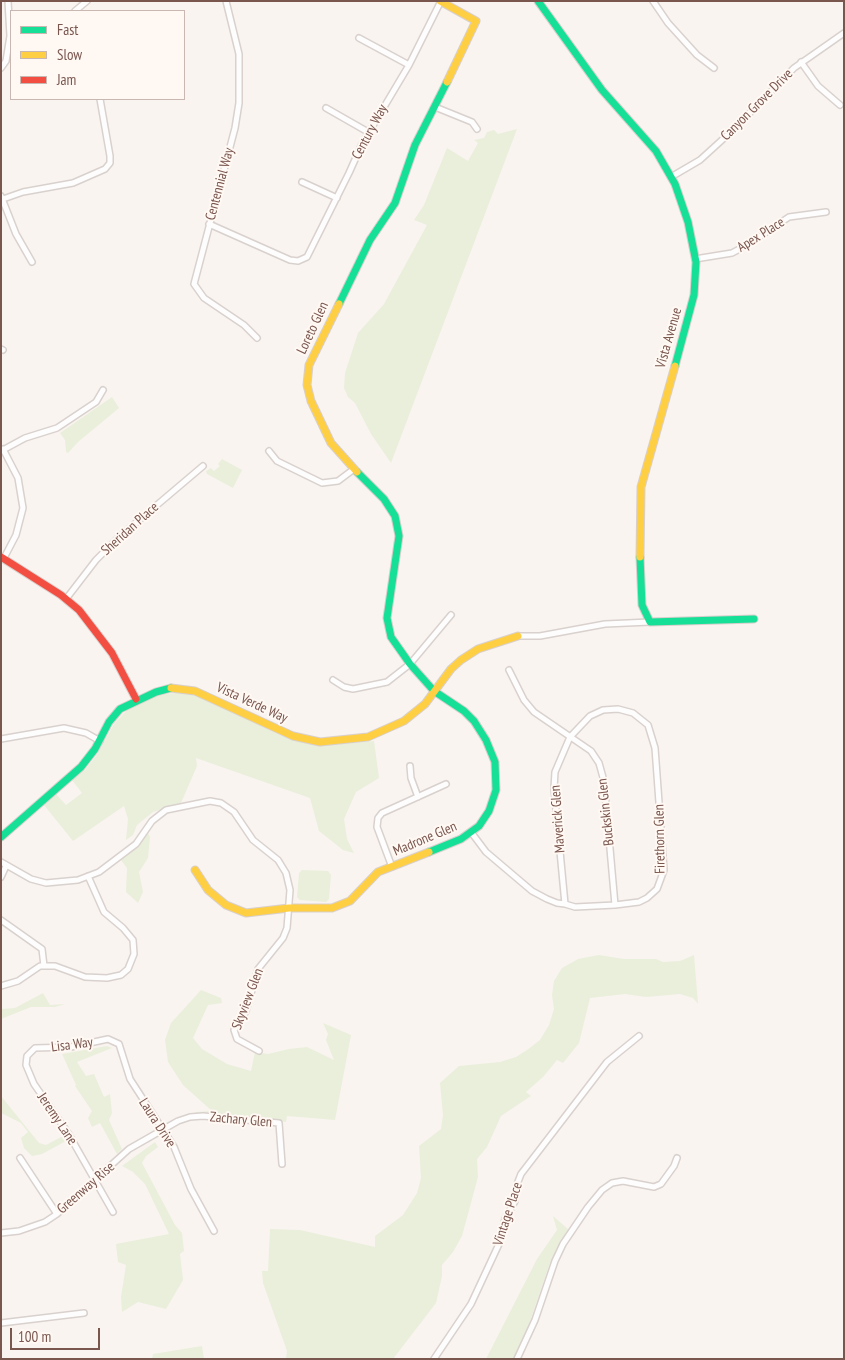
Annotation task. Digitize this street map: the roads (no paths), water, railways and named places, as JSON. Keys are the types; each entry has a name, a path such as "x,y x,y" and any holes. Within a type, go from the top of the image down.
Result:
{"street":[{"path":"76,10 87,1"},
{"name":"Centennial Way","path":"226,1 239,54 239,103 235,128 194,284 204,298 244,325 257,338"},
{"name":"Century Way","path":"209,224 290,260 298,261 307,256 368,132 409,65 441,1"},
{"name":"Loreto Glen","path":"434,691 410,664 391,637 387,618 399,536 397,521 390,506 339,454 318,417 307,385 309,365 370,240 395,203 415,144 469,40 476,21 441,1"},
{"name":"Vista Avenue","path":"538,1 602,90 656,151 671,178 688,222 695,259 694,295 641,487 639,528 642,606 650,622"},
{"path":"653,1 668,23 697,55 714,68"},
{"path":"1,5 8,2 10,36 5,64"},
{"name":"Canyon Grove Drive","path":"671,178 700,160 801,62 844,33"},
{"path":"359,38 409,65"},
{"path":"801,62 818,86 840,105"},
{"path":"32,262 16,234 2,197 73,183 105,169 110,163 110,156 100,100"},
{"path":"435,107 472,122 477,129"},
{"path":"326,108 368,132"},
{"path":"302,182 337,198"},
{"name":"Apex Place","path":"695,259 732,253 747,246 789,217 826,212"},
{"path":"103,390 96,402 58,428 25,438 2,450 18,478 23,508 16,535 3,558 66,599 79,610 101,635 136,699"},
{"path":"269,450 277,461 322,483 338,481 354,469"},
{"name":"Sheridan Place","path":"66,599 96,560 118,538 202,466"},
{"path":"333,680 344,687 353,689 375,686 396,677 410,664 451,615"},
{"path":"518,636 540,636 605,624 754,619"},
{"name":"Vista Verde Way","path":"1,837 81,767 100,741 109,722 120,709 136,699 172,688 195,691 293,736 320,742 377,734 404,721 425,704 461,660 478,649 518,636"},
{"name":"Buckskin Glen","path":"510,670 524,700 534,712 596,756 602,771 616,905"},
{"name":"Madrone Glen","path":"195,870 208,890 226,905 246,913 289,908 332,908 350,901 369,879 392,866 461,839 471,832 479,826 489,811 496,790 495,762 486,740 474,721 464,711 434,691"},
{"name":"Firethorn Glen","path":"471,832 486,852 532,891 547,899 575,907 616,905 639,902 657,889 662,877 654,740 648,726 633,714 618,709 603,710 590,716 570,737"},
{"path":"1,739 64,728 86,733 100,741"},
{"name":"Maverick Glen","path":"565,904 554,788 555,772 570,737"},
{"path":"410,766 411,778 418,797"},
{"path":"392,866 377,827 378,818 382,813 446,784"},
{"name":"Skyview Glen","path":"1,862 31,879 46,883 78,880 99,872 136,844 152,821 160,814 210,801 220,803 234,812 254,840 278,860 286,872 290,890 289,908 283,938 258,970 246,1011 234,1030 237,1040 259,1051"},
{"path":"1,877 6,866"},
{"path":"1,986 18,981 40,966 55,966 69,973 92,978 108,978 121,975 128,969 134,954 133,940 123,928 104,912 88,876"},
{"path":"1,920 42,949 44,966"},
{"name":"Vintage Place","path":"434,1359 471,1304 479,1287 499,1244 505,1220 515,1201 516,1187 521,1174 607,1062 638,1036"},
{"name":"Lisa Way","path":"29,1054 35,1048 71,1047 108,1039 116,1042"},
{"name":"Laura Drive","path":"116,1042 130,1079 144,1102 164,1128 174,1147 190,1189 214,1231"},
{"name":"Jeremy Lane","path":"29,1054 26,1065 34,1084 68,1133 112,1212"},
{"name":"Zachary Glen","path":"164,1128 178,1120 203,1116 280,1123 282,1164"},
{"name":"Greenway Rise","path":"1,1233 19,1231 44,1222 58,1214 129,1149 164,1128"},
{"path":"20,1158 58,1214"},
{"path":"517,1359 535,1320 555,1261 563,1244 588,1207 602,1190 612,1183 623,1181 654,1186 662,1184 677,1158"},
{"path":"1,1323 84,1314"}]}
